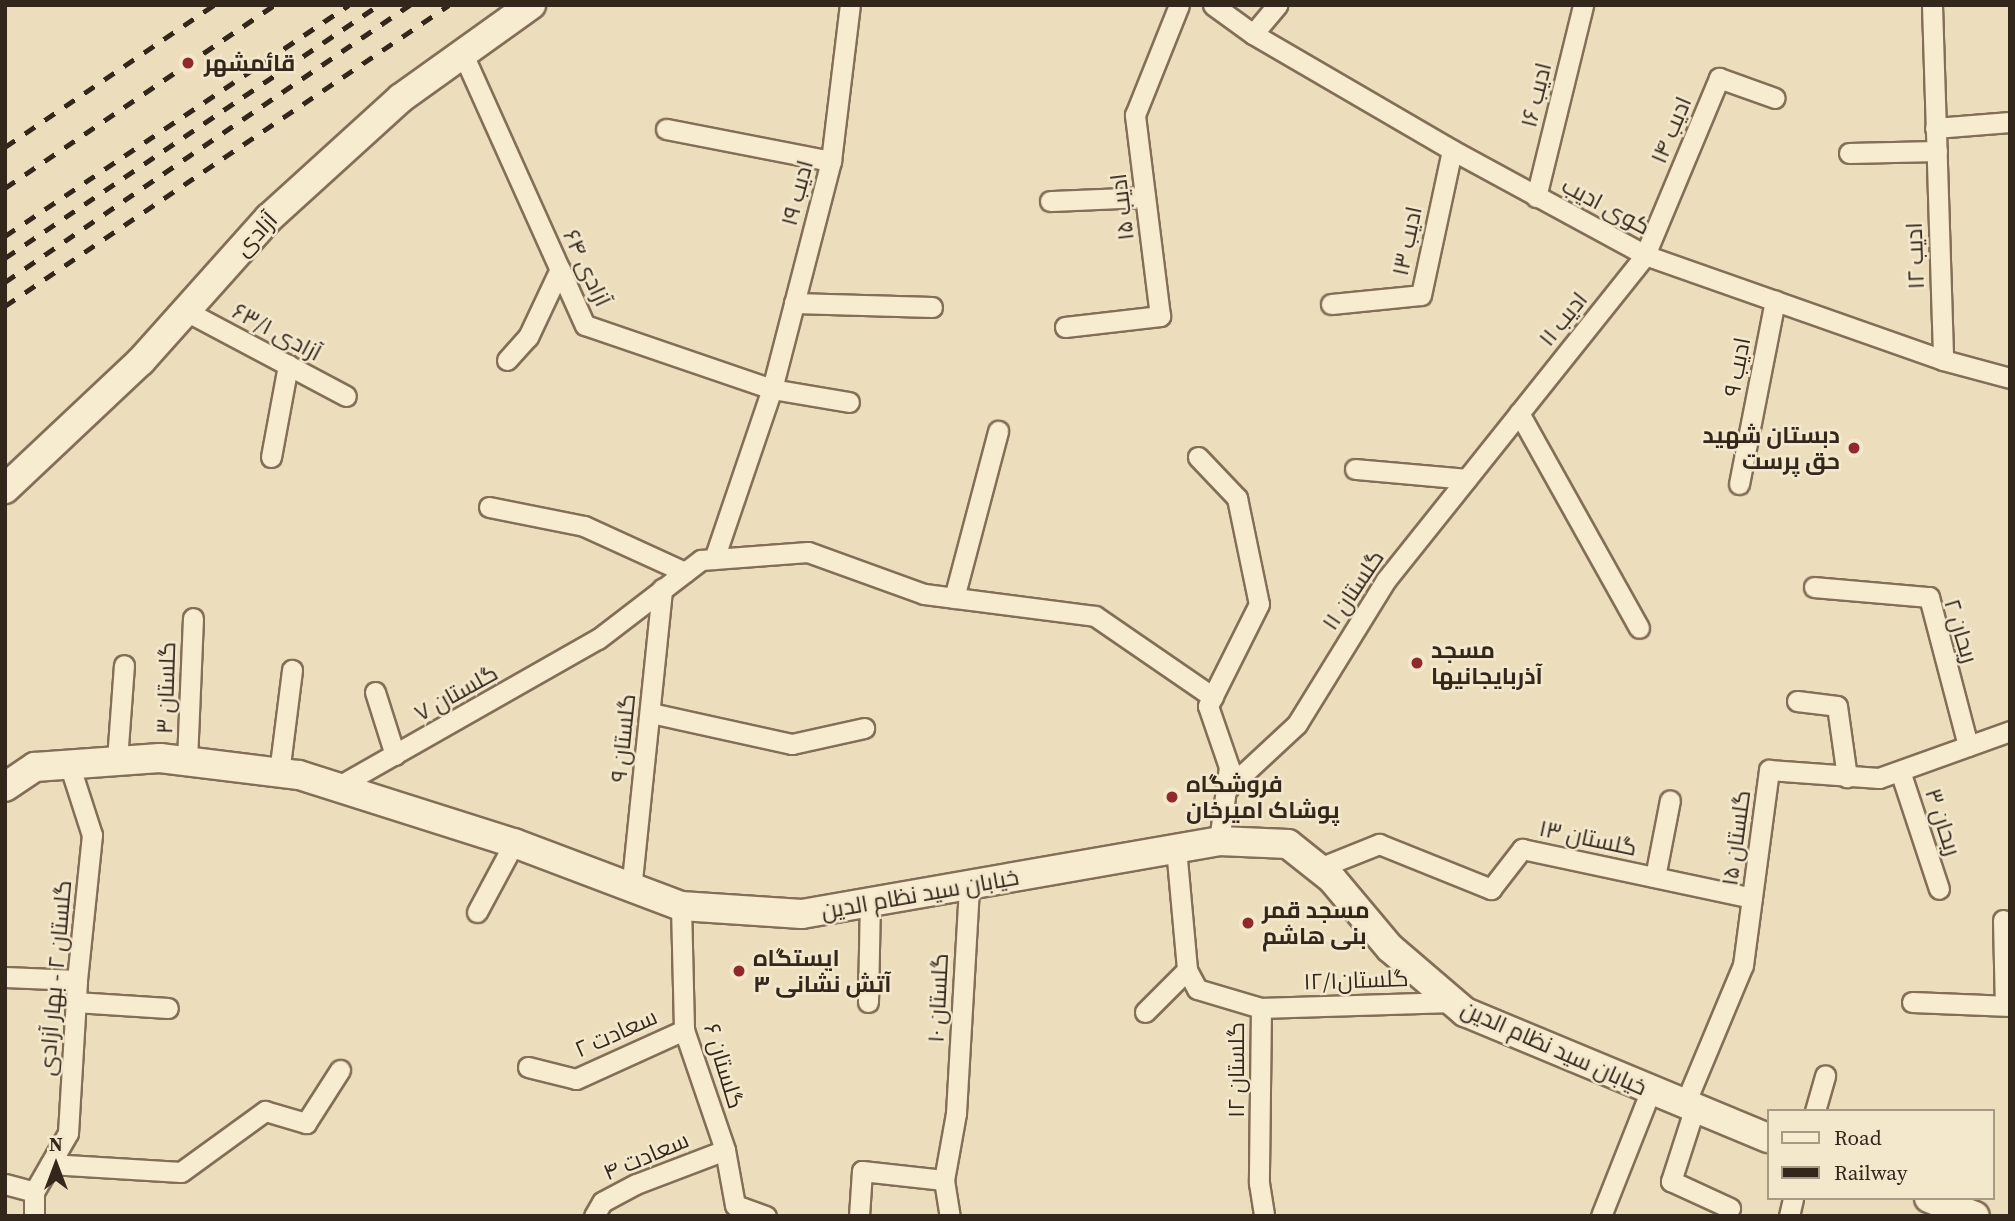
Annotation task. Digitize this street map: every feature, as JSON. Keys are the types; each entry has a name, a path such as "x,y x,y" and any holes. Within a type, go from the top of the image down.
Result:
{"main road":[{"name":"آزادی","path":"5,489 141,361 269,218 401,98 531,5"},
{"name":"خیابان سید نظام الدین","path":"35,766 117,761 187,761 279,773 337,787 514,843 631,890 681,906 802,914 1219,841 1288,844 1319,868 1390,948 1465,1012 1650,1092 1766,1137"},
{"path":"5,787 35,766"},
{"path":"1934,1200 1975,1216"}],"street":[{"name":"ادیب ۱۹","path":"714,559 772,389 831,161 850,5"},
{"name":"ادیب ۱۵","path":"1065,327 1160,316 1135,115 1179,5"},
{"name":"کوی ادیب","path":"1213,5 1253,34 1452,150 1645,255 1943,360 2010,378"},
{"path":"1253,34 1277,5"},
{"name":"ادیب ۱۶","path":"1536,197 1583,5"},
{"name":"ادیب ۱۲","path":"1932,5 1943,360"},
{"name":"آزادی ۶۴","path":"463,54 585,325 772,389 849,402"},
{"name":"ادیب ۱۴","path":"1645,255 1719,78 1775,98"},
{"path":"1935,128 2010,122"},
{"path":"666,130 831,161"},
{"name":"ادیب ۱۳","path":"1331,304 1421,295 1452,150"},
{"path":"1849,153 1937,152"},
{"path":"1050,201 1145,197"},
{"name":"ادیب ۱۱","path":"1519,413 1645,255"},
{"path":"507,359 528,337 560,269"},
{"name":"ادیب ۹","path":"1739,484 1775,301"},
{"path":"794,303 932,307"},
{"name":"آزادی ۶۳/۱","path":"186,311 346,396"},
{"path":"271,457 288,365"},
{"path":"1519,413 1639,628"},
{"name":"گلستان ۱۱","path":"1226,790 1297,724 1387,580 1519,413"},
{"path":"954,598 998,431"},
{"path":"1198,457 1237,498 1259,604 1208,706 1229,766 1219,841"},
{"path":"1355,469 1467,479"},
{"path":"489,507 584,526 685,572"},
{"name":"گلستان ۷","path":"337,787 598,639 701,560 808,552 924,594 1095,616 1213,697"},
{"name":"ریحان ۲","path":"1814,587 1929,597 1968,746"},
{"name":"گلستان ۹","path":"631,890 663,589"},
{"name":"گلستان ۳","path":"187,761 193,618"},
{"path":"117,761 124,665"},
{"path":"279,773 292,670"},
{"path":"375,692 395,755"},
{"path":"1797,701 1837,706 1847,777"},
{"path":"650,713 792,744 864,728"},
{"name":"گلستان ۱۵","path":"1730,1208 1671,1181 1689,1108 1743,965 1769,770 1879,778 2010,731"},
{"name":"گلستان ۲ - بهار آزادی","path":"34,1192 68,1133 76,979 92,835 69,764"},
{"path":"5,769 35,766"},
{"name":"ریحان ۳","path":"1900,771 1939,889"},
{"path":"1655,877 1670,800"},
{"path":"477,912 514,843"},
{"name":"گلستان ۱۳","path":"1319,868 1379,844 1491,889 1522,849 1752,898"},
{"path":"1145,1012 1187,970 1177,848"},
{"name":"گلستان ۱۰","path":"950,1216 944,1180 956,1113 969,885"},
{"path":"868,1002 870,902"},
{"name":"گلستان ۶","path":"681,906 684,1030 725,1150 735,1205 766,1216"},
{"path":"1912,1002 2007,1005 2003,920"},
{"name":"گلستان ۱۲","path":"1187,970 1197,989 1261,1008 1259,1183 1264,1216"},
{"path":"5,977 76,979"},
{"path":"75,1002 168,1008"},
{"name":"گلستان۱۲/۱","path":"1261,1008 1452,1002"},
{"name":"سعادت ۲","path":"528,1067 576,1079 684,1030"},
{"path":"50,1164 181,1172 265,1111 306,1123 340,1070"},
{"path":"1816,1109 1825,1075"},
{"path":"1601,1216 1650,1092"},
{"name":"سعادت ۴","path":"594,1216 602,1202 636,1184 725,1150"},
{"path":"859,1216 862,1171 944,1180"},
{"path":"5,1184 34,1192 34,1216"}],"railway":[{"path":"5,147 214,5"},
{"path":"5,188 274,5"},
{"path":"5,236 349,5"},
{"path":"5,258 379,5"},
{"path":"5,282 410,5"},
{"path":"5,306 449,5"}],"place":[{"name":"قائمشهر","path":"188,63"},
{"name":"دبستان شهید حق پرست","path":"1854,448"},
{"name":"مسجد آذربایجانیها","path":"1417,663"},
{"name":"فروشگاه پوشاک امیرخان","path":"1172,797"},
{"name":"مسجد قمر بنی هاشم","path":"1248,923"},
{"name":"ایستگاه آتش نشانی ۳","path":"739,971"}]}
